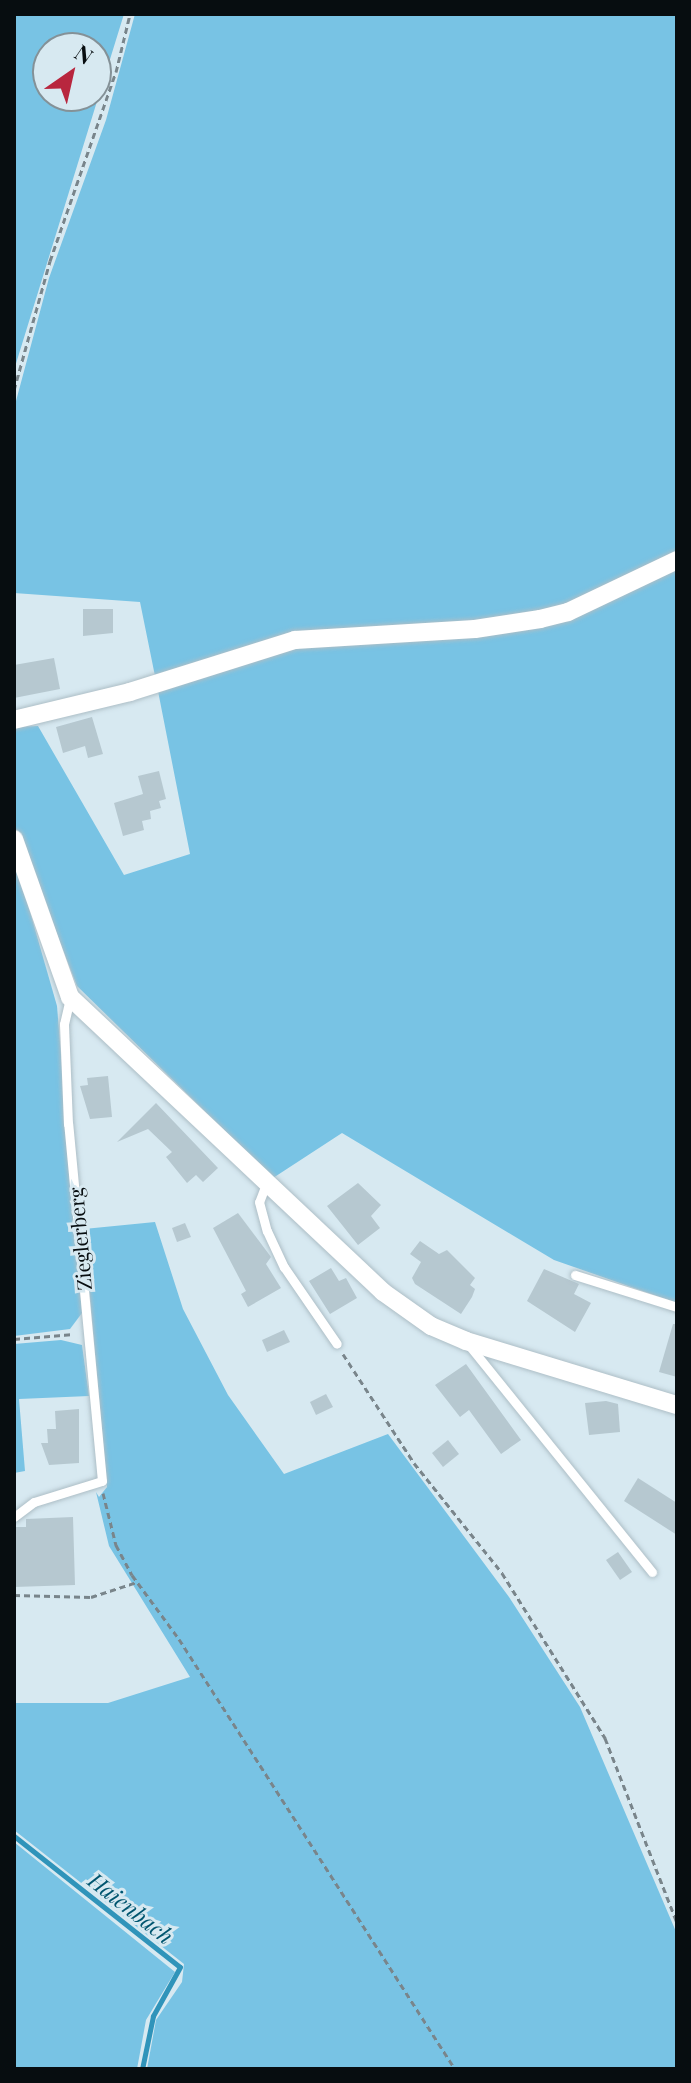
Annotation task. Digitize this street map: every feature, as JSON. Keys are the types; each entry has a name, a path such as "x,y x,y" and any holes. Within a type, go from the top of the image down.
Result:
{"street":[{"path":"14,720 152,684 306,638 464,630 540,619 596,600 677,560"},
{"name":"Zieglerberg","path":"14,839 70,997 266,1184 407,1312 466,1341 677,1405"}],"lane":[{"name":"Zieglerberg","path":"70,997 64,1048 102,1481"},
{"path":"266,1184 259,1209 275,1249 337,1344"},
{"path":"575,1275 677,1307"},
{"path":"466,1341 652,1572"},
{"path":"14,1517 34,1502 102,1481"}],"path":[{"path":"14,390 130,14"},
{"path":"14,1339 87,1333"},
{"path":"337,1344 414,1463 502,1573 605,1738 677,1923"},
{"path":"102,1481 111,1530 137,1582 179,1639 455,2069"},
{"path":"14,1595 91,1597 137,1582"}],"shaded area":[{"path":"14,14 124,14 112,53 112,32 32,32 32,112 94,112 14,370"},
{"path":"135,14 677,14 677,552 556,609 442,625 292,633 155,676 140,602 14,593 16,401 49,278 108,112 112,112 112,98"},
{"path":"677,568 677,1303 554,1260 342,1133 273,1178 77,986 14,824 14,727 38,726 124,875 190,854 158,691 299,647 483,636 543,626"},
{"path":"14,856 57,1006 82,1313 70,1329 14,1336"},
{"path":"155,1222 183,1309 228,1395 284,1474 388,1434 509,1597 580,1707 677,1934 677,2069 147,2069 156,2020 182,1982 184,1964 14,1830 14,1703 108,1703 190,1677 109,1546 96,1492 99,1497 107,1487 84,1229"},
{"path":"61,1340 82,1345 89,1396 19,1399 25,1471 14,1473 14,1344"},
{"path":"14,1842 175,1972 146,2020 137,2069 14,2069"}],"building":[{"path":"83,609 113,609 113,633 83,636"},
{"path":"54,658 60,689 14,698 14,665"},
{"path":"92,717 103,754 88,758 85,746 63,753 56,727"},
{"path":"159,771 166,799 159,801 161,808 150,811 151,819 142,821 144,830 123,836 114,803 143,794 138,776"},
{"path":"108,1076 112,1117 90,1119 80,1086 88,1085 87,1078"},
{"path":"156,1103 218,1168 203,1182 196,1175 187,1183 166,1157 172,1152 148,1129 117,1142"},
{"path":"358,1183 381,1205 371,1216 380,1228 358,1245 327,1206"},
{"path":"238,1213 271,1257 266,1264 281,1288 248,1307 241,1294 246,1291 213,1228"},
{"path":"185,1223 191,1237 177,1242 172,1228"},
{"path":"420,1241 439,1254 447,1250 475,1278 470,1285 475,1289 472,1297 461,1314 415,1284 412,1278 421,1262 410,1254"},
{"path":"331,1268 339,1281 346,1278 357,1298 330,1314 309,1281"},
{"path":"544,1269 579,1284 574,1294 591,1303 575,1332 527,1301"},
{"path":"673,1324 677,1324 677,1377 659,1372"},
{"path":"284,1330 290,1342 267,1352 262,1340"},
{"path":"466,1364 521,1440 501,1454 469,1410 460,1417 435,1385"},
{"path":"326,1394 333,1407 316,1415 310,1402"},
{"path":"606,1401 618,1404 620,1432 589,1435 585,1403"},
{"path":"79,1409 79,1463 49,1465 41,1443 48,1443 47,1429 56,1429 55,1411"},
{"path":"448,1440 459,1454 443,1467 432,1453"},
{"path":"638,1478 677,1503 677,1535 624,1501"},
{"path":"73,1517 75,1585 14,1587 14,1527 26,1527 26,1519"},
{"path":"618,1552 632,1572 620,1580 606,1560"}],"waterway":[{"name":"Haienbach","path":"14,1836 180,1967 153,2016 142,2069"}]}
